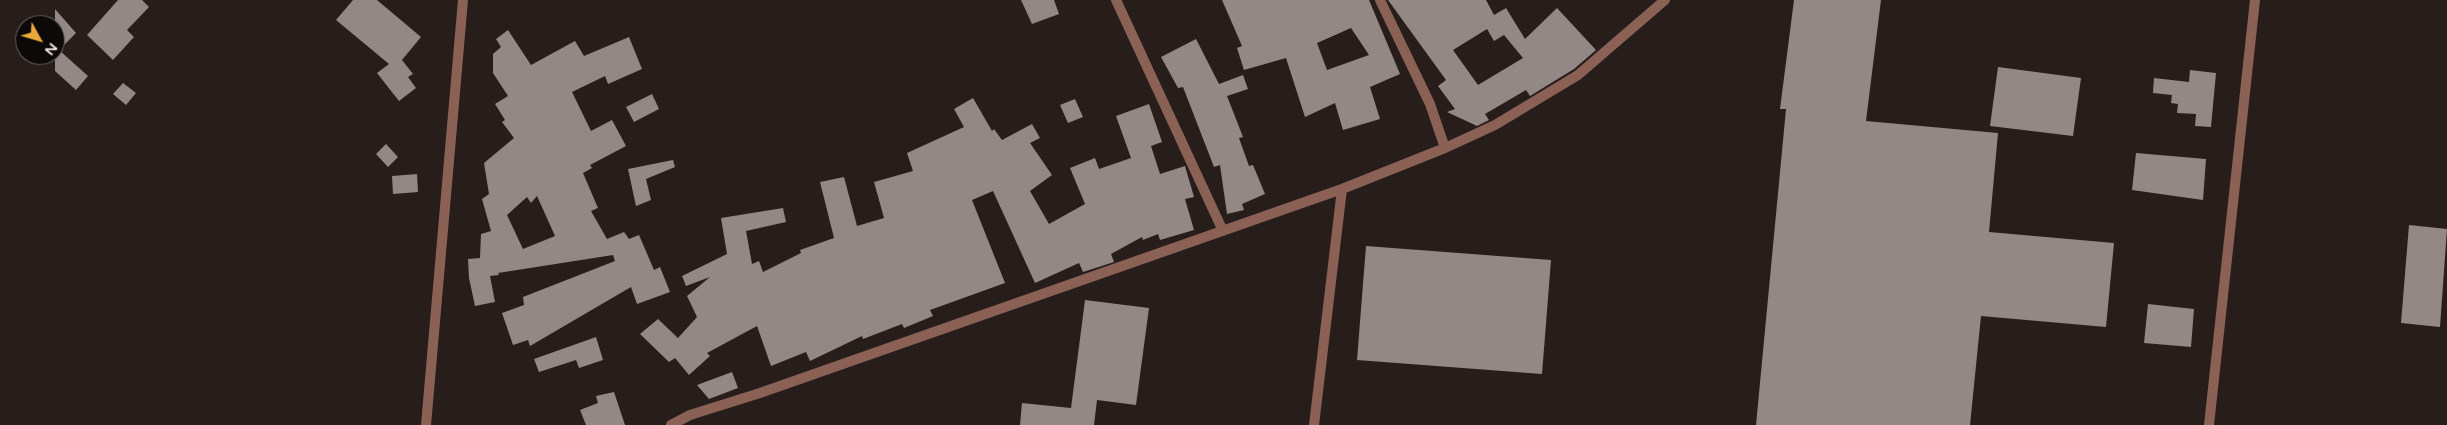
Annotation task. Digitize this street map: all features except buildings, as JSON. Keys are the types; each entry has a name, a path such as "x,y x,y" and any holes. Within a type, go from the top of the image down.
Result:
{"street":[{"path":"426,425 463,0"},
{"path":"1116,0 1223,230"},
{"path":"1380,0 1430,104 1445,148"},
{"path":"671,425 690,415 760,393 1342,189 1445,148 1495,125 1578,74 1665,0"},
{"path":"2209,425 2255,0"},
{"path":"1314,425 1342,189"}]}
